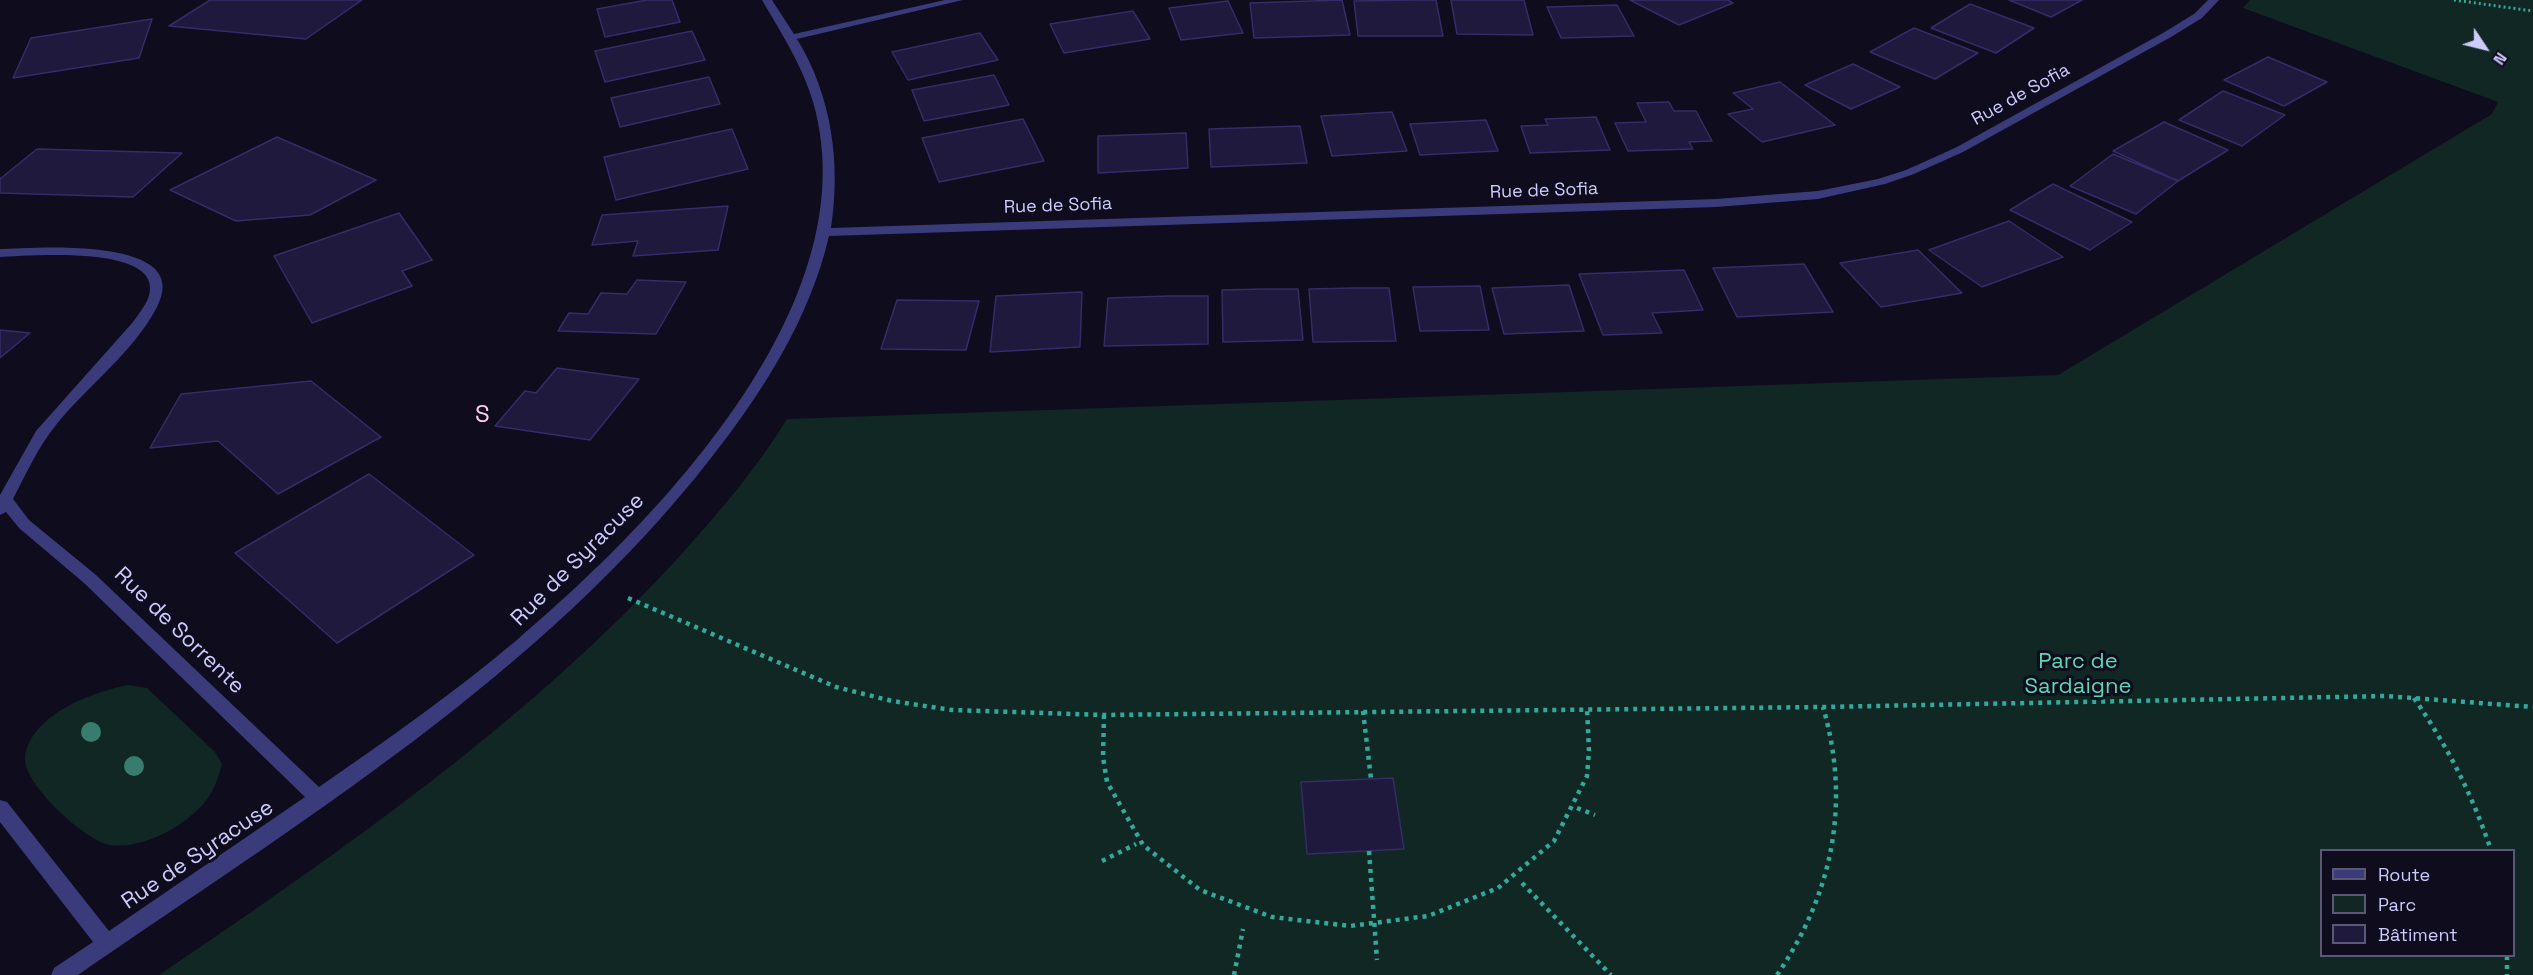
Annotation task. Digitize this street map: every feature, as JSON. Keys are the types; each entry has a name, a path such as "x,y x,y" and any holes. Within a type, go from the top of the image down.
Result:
{"street":[{"name":"Rue de Syracuse","path":"61,975 318,798 504,663 592,583 667,504 747,402 800,305 825,232 829,194 825,130 810,76 767,0"},
{"path":"790,38 958,0"},
{"name":"Rue de Sofia","path":"825,232 1704,204 1818,195 1881,182 1936,162 2167,35 2198,16 2214,0"},
{"name":"Rue de Sorrente","path":"0,253 69,252 124,258 145,267 155,278 157,292 150,308 132,331 69,399 41,434 3,505 90,579 318,798"},
{"path":"0,808 107,944"}],"path":[{"path":"2454,0 2533,11"},
{"path":"630,599 836,687 880,699 952,710 1104,715 2414,698 2480,700 2533,707"},
{"path":"2414,698 2443,740 2473,798 2491,849"},
{"path":"1777,975 1807,926 1826,873 1837,774 1823,707"},
{"path":"1544,861 1558,842 1576,808 1587,774 1587,708"},
{"path":"1363,711 1371,779"},
{"path":"1104,715 1102,753 1107,781 1116,810 1141,852"},
{"path":"1576,808 1595,815"},
{"path":"1102,861 1136,844"},
{"path":"1369,851 1377,960"},
{"path":"1515,889 1529,877"},
{"path":"1522,883 1611,975"},
{"path":"1235,925 1254,931"},
{"path":"1234,975 1243,929"},
{"path":"1365,945 1386,944"},
{"path":"2507,975 2508,957"}],"green space":[{"name":"Parc de Sardaigne","path":"2250,0 2533,0 2533,975 159,975 296,881 431,782 559,675 620,618 678,558 749,474 787,419 2058,375 2492,114 2498,102 2243,8"},
{"path":"128,685 147,688 215,752 222,764 212,792 202,806 179,825 153,838 134,844 115,845 106,844 83,831 55,808 33,781 25,757 30,742 51,717 98,693"}],"building":[{"path":"210,0 362,0 306,39 169,26"},
{"path":"647,0 672,0 680,22 605,37 597,9"},
{"path":"1342,0 1350,35 1254,38 1250,3"},
{"path":"1436,0 1443,36 1358,36 1354,1"},
{"path":"1451,0 1524,0 1533,35 1457,34"},
{"path":"1630,0 1728,0 1733,3 1679,25"},
{"path":"2009,0 2082,0 2051,17"},
{"path":"1228,1 1243,33 1181,40 1169,8"},
{"path":"1970,4 2034,28 1996,53 1931,28"},
{"path":"1617,5 1634,36 1561,38 1547,7"},
{"path":"1133,11 1150,39 1064,53 1050,24"},
{"path":"152,19 139,58 13,78 31,38"},
{"path":"1914,28 1978,53 1935,79 1870,52"},
{"path":"692,31 705,60 605,82 595,51"},
{"path":"980,33 998,60 908,80 892,52"},
{"path":"2268,57 2327,82 2284,106 2224,80"},
{"path":"1853,64 1900,87 1851,109 1805,85"},
{"path":"994,75 1009,105 924,121 912,90"},
{"path":"709,77 720,104 620,127 611,98"},
{"path":"1780,82 1835,125 1762,142 1728,114 1753,109 1733,93"},
{"path":"2223,91 2285,115 2242,146 2179,120"},
{"path":"1669,102 1674,111 1696,111 1712,141 1689,142 1693,149 1628,151 1615,123 1646,122 1637,103"},
{"path":"1392,112 1407,151 1332,156 1321,116"},
{"path":"1596,117 1610,150 1530,153 1521,126 1548,125 1545,119"},
{"path":"1023,119 1044,161 939,182 922,138"},
{"path":"1486,120 1498,151 1420,155 1410,124"},
{"path":"2164,122 2228,150 2178,181 2113,151"},
{"path":"1300,126 1307,163 1211,167 1209,129"},
{"path":"732,129 748,169 616,200 604,157"},
{"path":"1186,133 1188,168 1098,173 1098,136"},
{"path":"277,137 376,180 310,215 236,221 170,190"},
{"path":"37,149 182,153 133,197 0,193 0,179"},
{"path":"2113,154 2178,181 2136,214 2070,186"},
{"path":"2053,184 2132,222 2090,250 2010,210"},
{"path":"728,206 718,250 633,256 638,241 592,245 602,215"},
{"path":"399,213 432,260 402,271 412,286 312,323 274,256"},
{"path":"2009,221 2063,257 1982,287 1929,250"},
{"path":"1918,250 1962,293 1881,307 1840,263"},
{"path":"1804,264 1833,312 1737,317 1713,268"},
{"path":"1684,270 1703,310 1652,313 1662,333 1603,335 1579,274"},
{"path":"637,280 686,282 656,334 558,331 569,313 588,314 601,293 627,294"},
{"path":"1569,285 1584,331 1504,334 1492,288"},
{"path":"1480,286 1489,330 1420,331 1413,287"},
{"path":"1389,288 1396,341 1313,342 1309,289"},
{"path":"1298,289 1303,340 1223,342 1222,290"},
{"path":"1082,292 1080,347 990,352 996,296"},
{"path":"1208,296 1208,344 1104,346 1108,298"},
{"path":"897,300 979,301 966,350 881,349"},
{"path":"0,330 30,333 0,358"},
{"path":"557,368 639,379 590,440 495,426 525,391 536,393"},
{"path":"311,381 381,437 278,494 218,441 150,448 181,394"},
{"path":"369,474 474,555 337,643 235,553"},
{"path":"1393,778 1404,849 1307,854 1301,782"}],"district":[{"name":"S","path":"483,415"}]}
